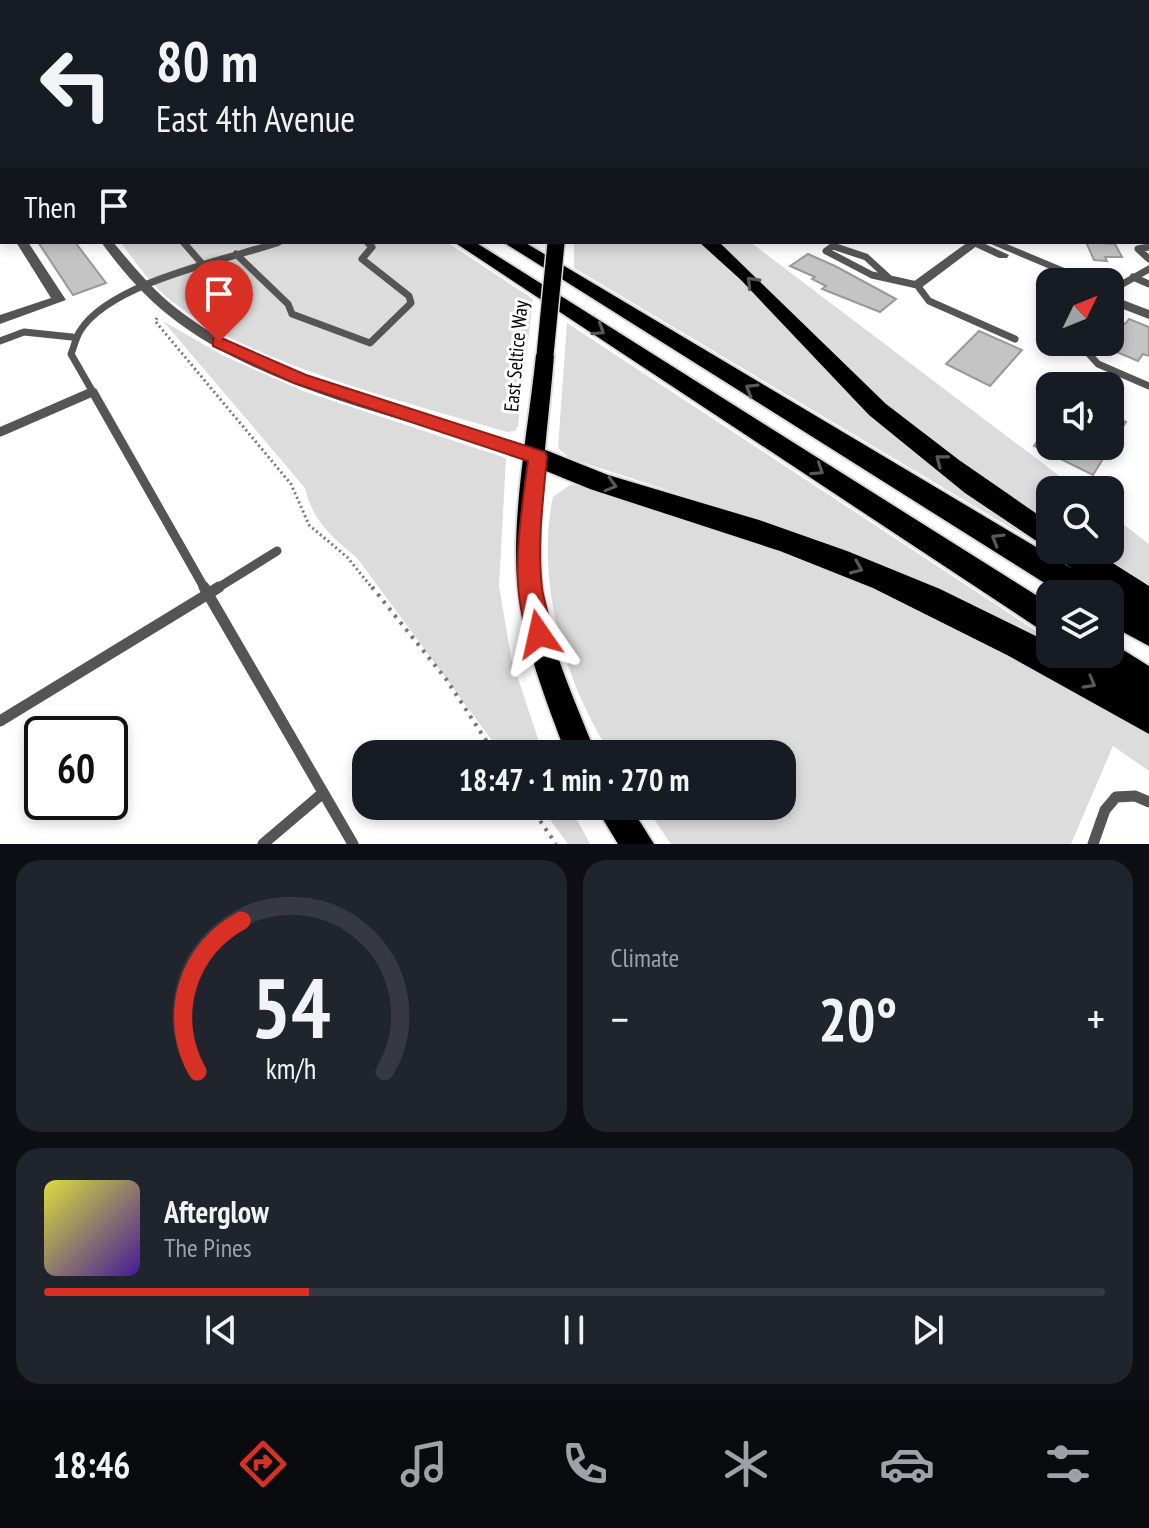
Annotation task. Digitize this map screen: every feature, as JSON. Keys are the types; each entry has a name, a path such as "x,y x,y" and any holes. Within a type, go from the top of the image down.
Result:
{"highway":[{"path":"466,244 1036,612"},
{"path":"515,244 1065,580"},
{"path":"710,244 734,264 826,361 887,417 952,469 1036,528"},
{"path":"538,457 589,478 681,505 833,558 989,628 1149,717"},
{"path":"1089,564 1149,603"},
{"path":"1124,616 1149,631"},
{"path":"1123,668 1149,685"}],"main road":[{"name":"East Seltice Way","path":"556,244 529,534 530,588 544,657 576,740"},
{"path":"621,820 638,844"}],"street":[{"path":"0,320 59,300 23,244"},
{"path":"109,244 145,288 195,328 253,360 325,388 538,457"},
{"path":"917,285 971,244"},
{"path":"979,244 1036,268"},
{"path":"997,244 1057,268"},
{"path":"1124,298 1149,305"},
{"path":"1124,302 1149,315"}],"lane":[{"path":"184,244 204,266"},
{"path":"249,251 255,244"},
{"path":"274,244 236,254 145,288 97,310 72,337 71,354 353,844"},
{"path":"236,254 288,304 292,314 370,343 411,303 409,296 362,259 372,247 368,244"},
{"path":"890,279 879,265 844,249 833,246 826,251 872,275 890,279 917,285 929,301 1015,339"},
{"path":"1149,247 1138,251 1149,259"},
{"path":"1124,284 1149,269"},
{"path":"1133,277 1149,284"},
{"path":"0,341 24,332 72,337"},
{"path":"1086,356 1149,386"},
{"path":"0,432 92,392"},
{"path":"0,721 277,551"},
{"path":"263,844 323,793"},
{"path":"1093,844 1109,802 1119,794 1132,793 1149,802"}],"path":[{"path":"157,318 155,321 291,484 299,507 312,528 328,545 347,557 446,679 486,740"},
{"path":"540,820 556,844"}],"shaded area":[{"path":"122,244 450,244 533,299 518,426 515,431 507,432 373,393 274,358 190,314 158,289"},
{"path":"574,244 703,244 868,411 954,480 1036,539 1036,543 574,268"},
{"path":"718,244 753,244 1059,476 1036,476 1036,519 898,419"},
{"path":"163,321 224,356 303,391 506,458 499,586 511,657 538,740 492,740 357,558 318,519 305,488"},
{"path":"567,323 1036,631 1036,642 759,520 569,458 558,448"},
{"path":"570,485 585,485 828,562 927,608 1149,729 1149,771 1113,746 1071,844 671,844 655,820 796,820 796,740 603,740 580,696 568,664 551,596 548,529 553,497"},
{"path":"1124,525 1149,544 1149,593 1104,564 1124,564"},
{"path":"550,820 577,820 590,844 568,844"}],"building":[{"path":"39,244 77,244 106,283 73,295"},
{"path":"1087,244 1115,244 1122,257 1105,257 1107,261 1094,260"},
{"path":"808,254 896,299 880,312 822,289 826,286 812,279 815,277 790,266"},
{"path":"1129,319 1149,327 1149,356 1143,354 1138,361 1124,355 1125,324"},
{"path":"979,331 1022,350 990,386 946,364"},
{"path":"1062,460 1102,460 1093,475"}],"route":[{"path":"219,342 300,379 538,457 529,534 530,588 539,634"}]}
